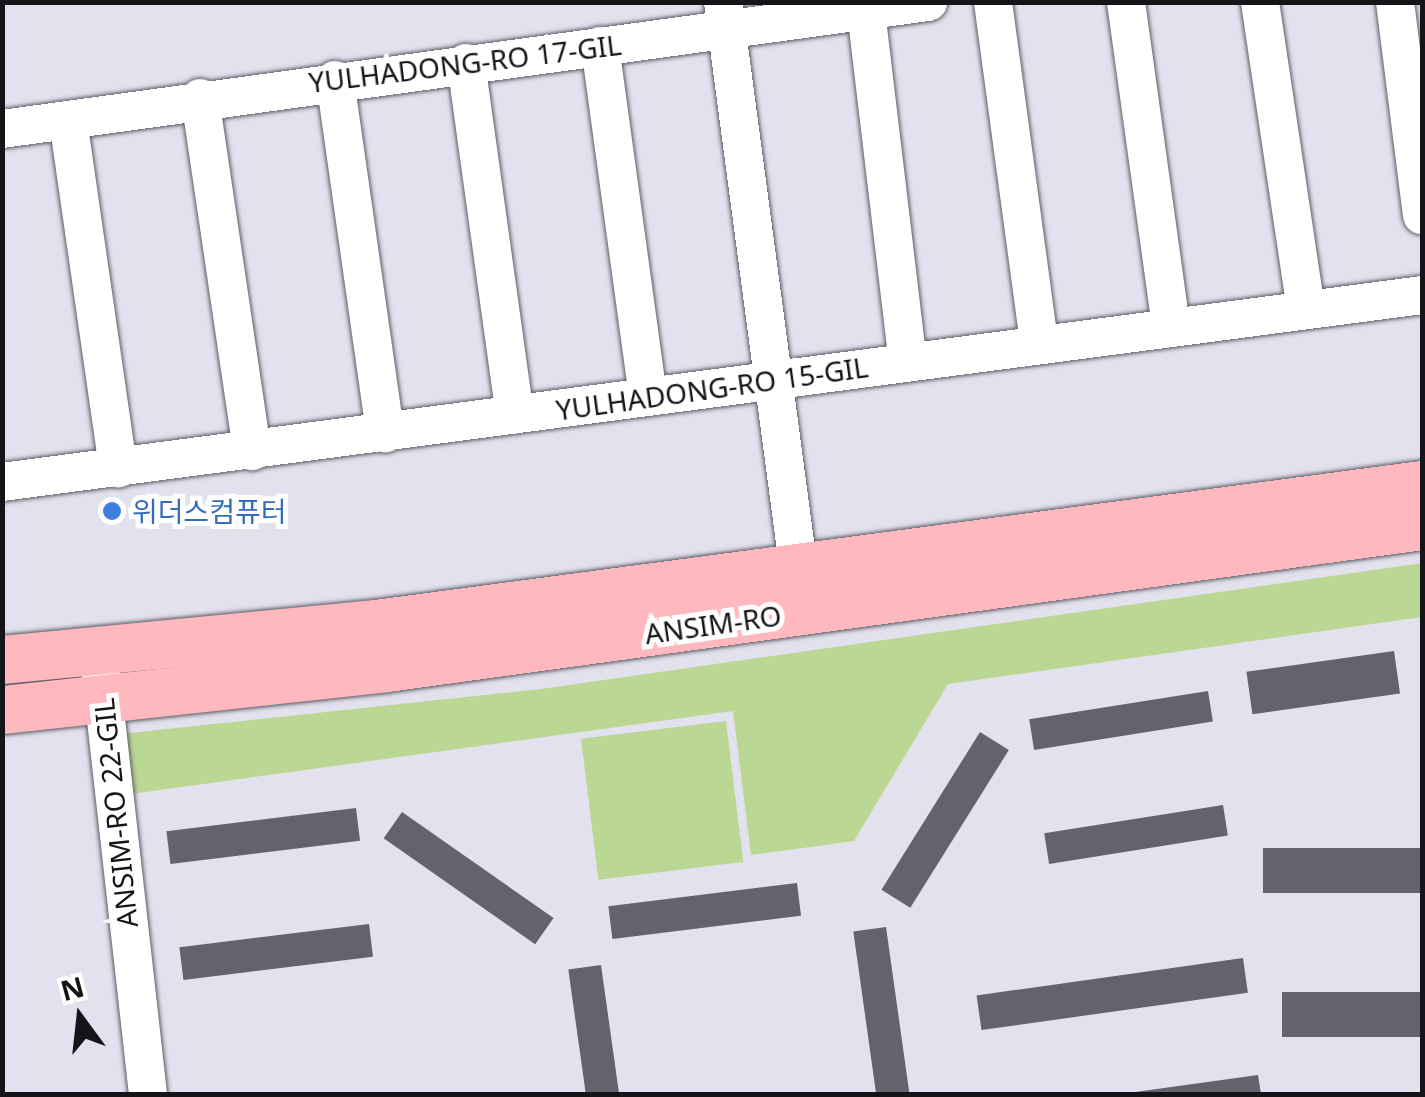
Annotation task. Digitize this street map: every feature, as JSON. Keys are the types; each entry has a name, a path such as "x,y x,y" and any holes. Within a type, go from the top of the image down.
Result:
{"main road":[{"name":"ANSIM-RO","path":"2,660 376,624 1422,485"},
{"name":"ANSIM-RO","path":"2,710 104,703 1422,526"}],"street":[{"name":"YULHADONG-RO 17-GIL","path":"2,129 200,98 600,46 725,16 866,10 928,2"},
{"path":"993,2 1039,343"},
{"path":"1126,2 1171,325"},
{"path":"1260,2 1306,309"},
{"path":"1394,2 1422,214"},
{"path":"866,10 908,361"},
{"path":"725,16 798,565"},
{"path":"600,46 648,396"},
{"path":"466,63 515,415"},
{"path":"335,80 385,434"},
{"path":"200,98 252,450"},
{"path":"68,120 118,468"},
{"name":"YULHADONG-RO 15-GIL","path":"2,482 385,434 1171,325 1422,295"},
{"name":"ANSIM-RO 22-GIL","path":"98,650 148,1094"}],"green space":[{"path":"1422,563 1422,617 948,684 854,841 751,855 733,711 116,796 111,735 541,689"},
{"path":"726,721 743,862 598,880 581,739"}],"building":[{"path":"1394,651 1400,694 1252,714 1246,672"},
{"path":"1208,691 1213,722 1034,750 1029,719"},
{"path":"980,732 1009,750 910,908 881,890"},
{"path":"1223,805 1228,836 1049,864 1044,833"},
{"path":"356,808 360,841 170,864 166,831"},
{"path":"402,812 554,918 535,944 384,838"},
{"path":"1263,848 1422,848 1422,893 1263,893"},
{"path":"797,883 801,916 612,939 608,906"},
{"path":"369,924 373,957 183,980 179,947"},
{"path":"886,927 909,1093 876,1094 853,932"},
{"path":"1243,958 1248,993 981,1030 977,995"},
{"path":"601,965 619,1094 586,1094 568,970"},
{"path":"1282,992 1422,992 1422,1037 1282,1037"},
{"path":"1258,1075 1261,1094 1135,1092"}],"place":[{"name":"위더스컴퓨터","path":"112,511"}]}
